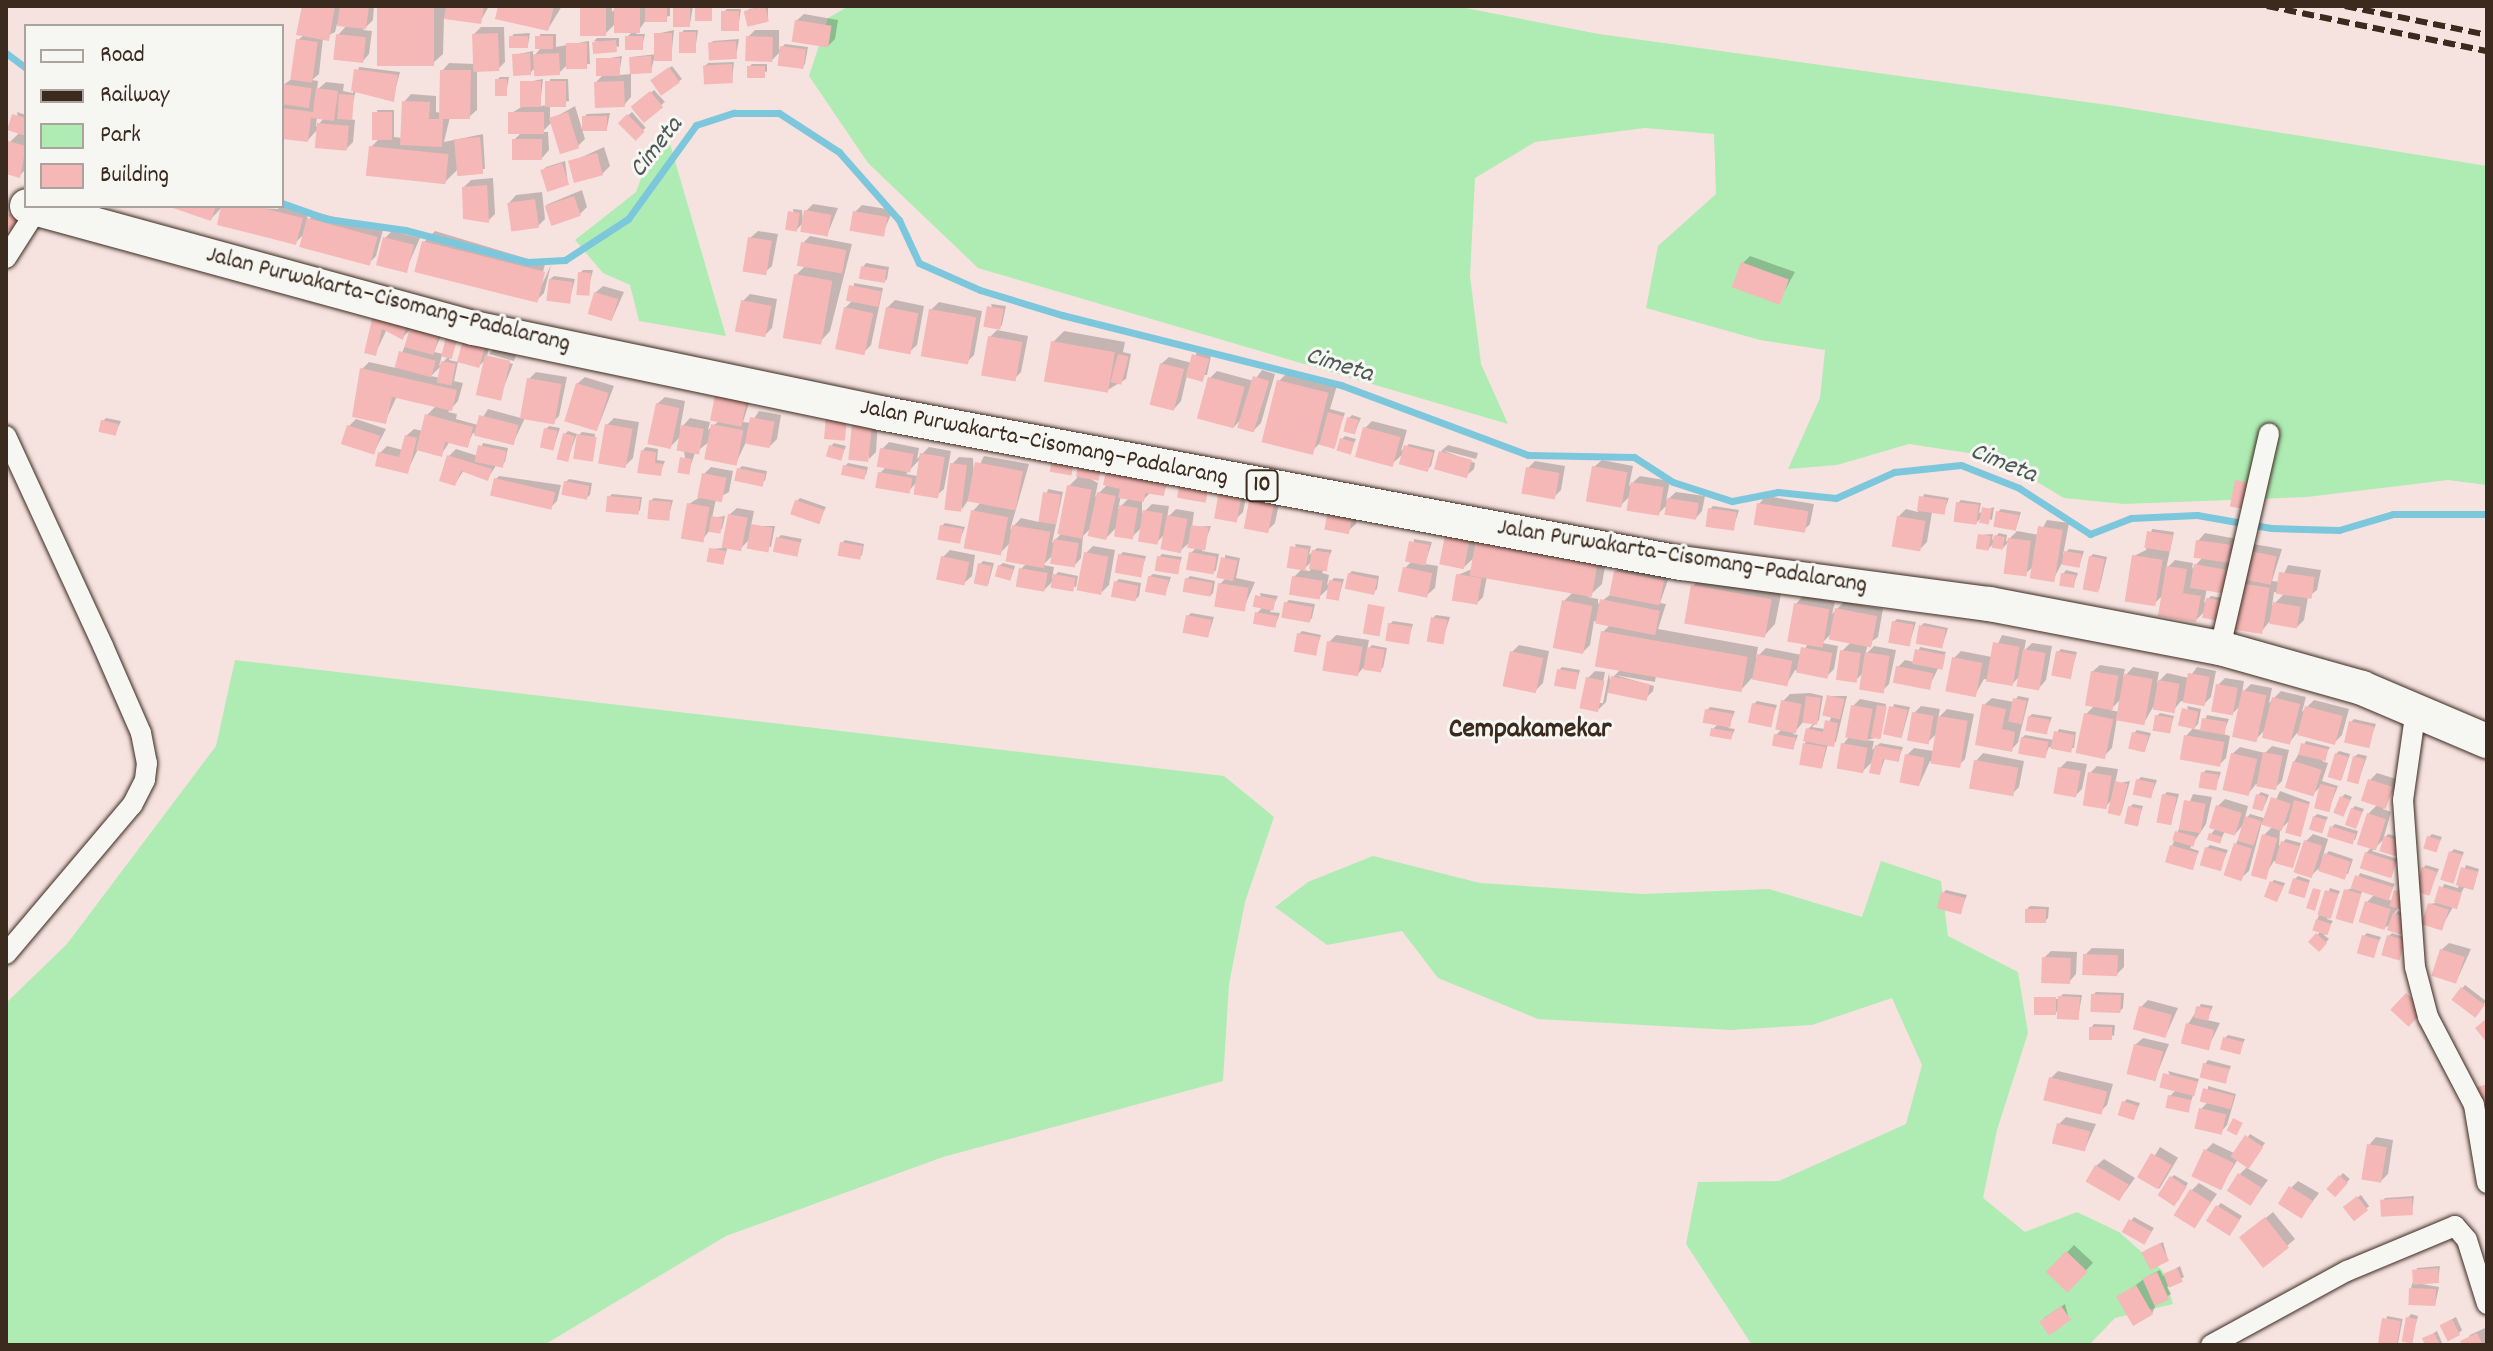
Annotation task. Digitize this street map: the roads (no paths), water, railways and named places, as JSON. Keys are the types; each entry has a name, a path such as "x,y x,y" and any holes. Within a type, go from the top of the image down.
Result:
{"highway":[{"name":"Jalan Purwakarta–Cisomang–Padalarang","path":"35,208 474,328 880,413 1666,560 1989,604 2220,648 2362,688 2487,741"}],"street":[{"path":"6,258 24,205"},
{"path":"2220,648 2269,434"},
{"path":"6,436 141,733 147,763 145,780 132,805 6,954"},
{"path":"2416,709 2403,800 2415,967 2428,1017 2470,1093 2487,1183"},
{"path":"2211,1345 2347,1271 2455,1226 2467,1240 2487,1304"}],"waterway":[{"name":"Cimeta","path":"6,53 24,66"},
{"name":"Cimeta","path":"284,204 327,219 405,230 527,262 565,260 628,219 696,125 734,113 779,113 839,152 899,220 919,263 980,290 1062,315 1341,385 1528,455 1634,457 1673,482 1732,501 1778,492 1836,498 1894,472 1961,465 2019,488 2090,534 2131,518 2197,515 2271,528 2339,530 2393,514 2487,514"}],"railway":[{"path":"2267,6 2487,51"},
{"path":"2345,6 2487,35"}],"district":[{"name":"Cempakamekar","path":"1530,731"}]}
